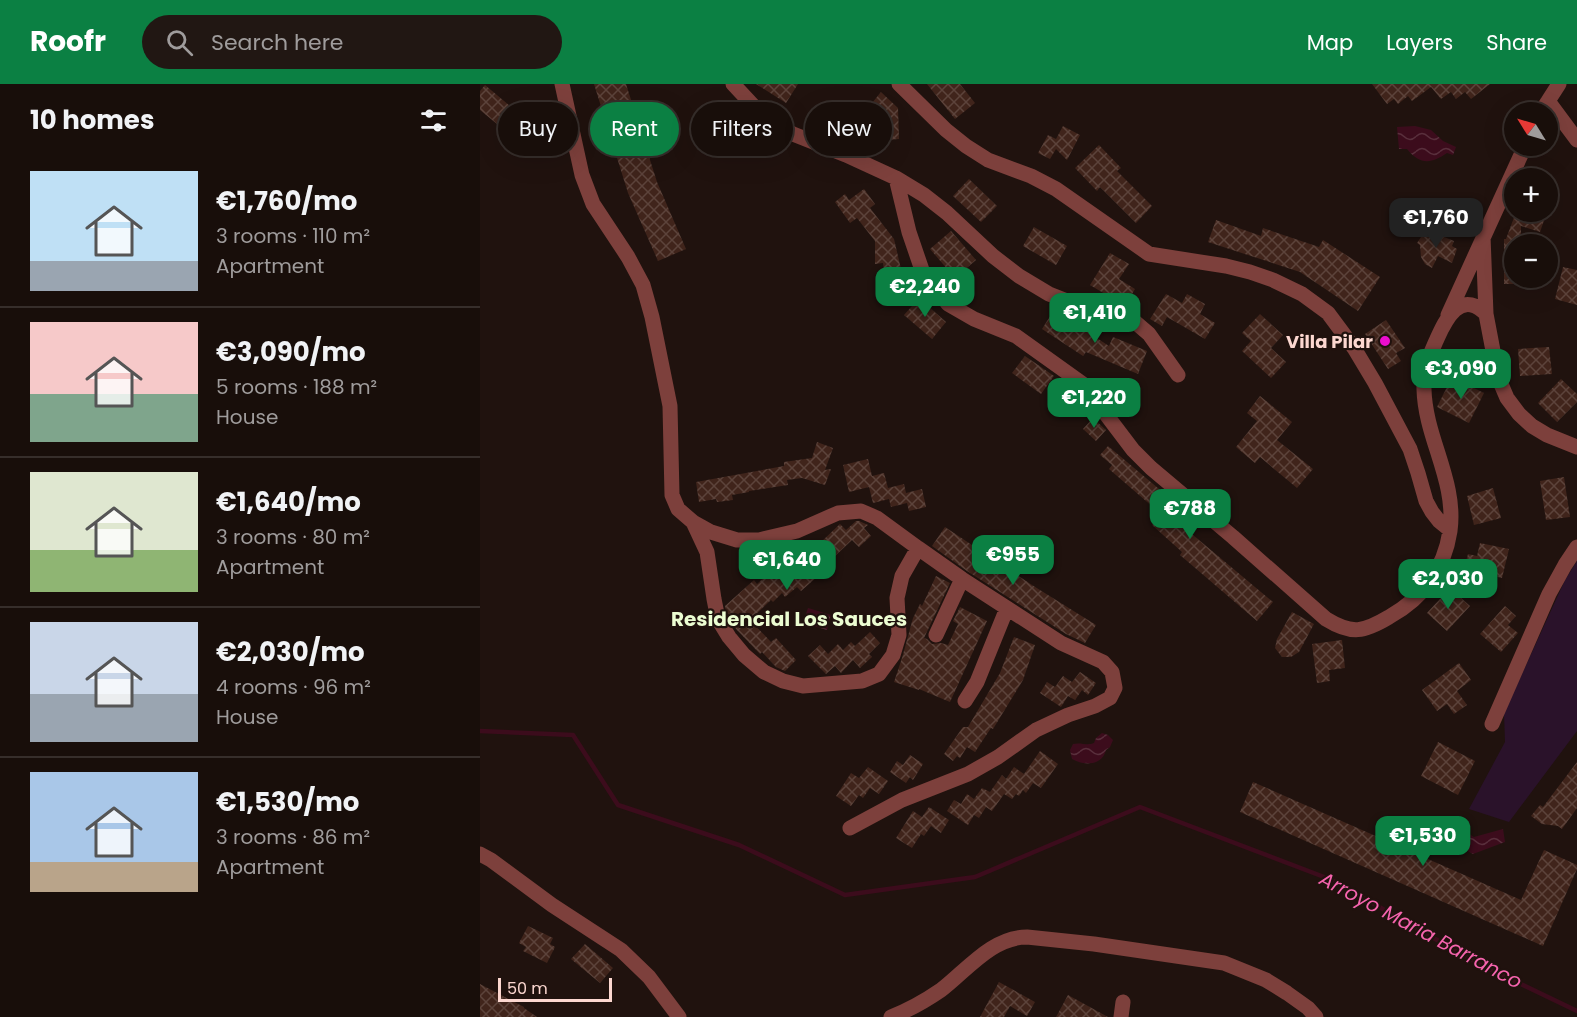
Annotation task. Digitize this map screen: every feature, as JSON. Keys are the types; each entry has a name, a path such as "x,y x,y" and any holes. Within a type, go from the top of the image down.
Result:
{"street":[{"path":"562,84 582,175 593,204 628,256 643,285 652,317 670,406 672,495 678,509 693,522 711,532 737,540 759,540 797,531 838,513 861,511 877,518 1006,608 1061,643 1102,662 1112,672 1115,688 1110,698 1036,730 998,757 968,774 902,800 850,828"},
{"path":"733,84 761,114 793,134 896,178 924,195 993,256 1019,276 1049,294 1135,322 1149,334 1178,375"},
{"path":"899,84 946,130 966,146 988,160 1031,176 1056,189 1149,254 1250,272 1302,294 1328,313 1354,348 1375,383 1410,449 1429,506 1439,521 1450,530"},
{"path":"1547,102 1559,84"},
{"path":"1558,121 1577,140"},
{"path":"896,178 909,232 922,270 948,304 1016,336 1083,384 1133,450 1151,468 1326,619 1339,627 1353,631 1377,625 1399,612 1426,588 1445,552 1450,530 1451,503 1424,402 1424,372 1434,344 1520,156"},
{"path":"1483,236 1486,314 1498,377 1507,398 1532,426 1547,435 1577,447"},
{"path":"1447,318 1456,308 1468,304 1478,306 1486,314"},
{"path":"693,522 707,552 718,619 729,637 744,655 764,672 783,681 803,686 862,681 879,674 893,655 899,634 897,598 902,576 918,548"},
{"path":"759,540 780,563"},
{"path":"1492,724 1549,594 1564,565 1577,547"},
{"path":"936,635 962,579"},
{"path":"965,701 977,682 1006,608"},
{"path":"480,854 621,951 649,977 679,1017"},
{"path":"891,1017 940,990 996,946 1017,937 1027,937 1094,944 1224,963 1266,980 1308,1008 1316,1017"}],"shaded area":[{"path":"1577,561 1577,731 1509,822 1469,809 1505,742 1504,713 1565,580"}],"water":[{"path":"1415,126 1431,130 1443,141 1456,147 1453,155 1447,153 1426,161 1416,158 1407,149 1399,149 1397,127"},
{"path":"808,608 831,615 827,630 803,623"},
{"path":"1102,733 1113,740 1101,759 1097,762 1082,763 1072,759 1070,750 1073,744 1094,743"},
{"path":"1503,829 1505,842 1473,854 1455,844 1463,830 1474,837"}],"building":[{"path":"594,84 626,84 632,102 600,102"},
{"path":"756,84 798,84 784,102"},
{"path":"927,84 960,84 975,103 955,119"},
{"path":"1372,84 1490,84 1471,99 1465,92 1456,99 1451,92 1441,99 1431,87 1412,101 1408,96 1398,104 1394,99 1387,104"},
{"path":"485,85 505,102 498,102 498,125 480,110 480,91"},
{"path":"881,92 892,102 873,102"},
{"path":"892,102 898,108 899,139 892,140"},
{"path":"1063,126 1080,135 1067,160 1056,149 1050,159 1038,153 1048,135 1056,139"},
{"path":"1099,145 1121,168 1117,171 1152,206 1136,223 1100,187 1097,191 1075,168"},
{"path":"616,156 649,156 657,182 686,249 658,261 628,193"},
{"path":"969,179 997,206 981,222 953,196"},
{"path":"864,189 875,204 870,208 894,239 901,269 884,271 883,263 875,264 875,241 857,218 850,223 835,202 845,194 849,200"},
{"path":"1216,220 1261,236 1263,228 1319,247 1323,240 1380,277 1358,311 1300,272 1208,242"},
{"path":"1512,222 1544,222 1540,232 1521,226 1521,234 1508,234"},
{"path":"1034,227 1067,246 1056,265 1023,246"},
{"path":"951,231 976,260 955,278 930,249"},
{"path":"1432,232 1454,241 1452,246 1457,249 1452,263 1438,256 1432,268 1425,264 1421,257 1420,245 1417,243 1426,233"},
{"path":"1110,253 1129,264 1119,279 1135,289 1125,306 1090,285"},
{"path":"1563,267 1577,270 1577,305 1555,299"},
{"path":"1166,294 1182,303 1187,294 1205,304 1200,314 1215,323 1205,339 1167,317 1162,326 1150,319"},
{"path":"919,298 946,322 932,339 904,315"},
{"path":"1054,310 1109,346 1113,337 1147,351 1138,374 1086,352 1083,356 1042,329"},
{"path":"1260,314 1283,335 1271,348 1286,362 1271,378 1242,351 1251,341 1242,333"},
{"name":"Villa Pilar","path":"1386,320 1405,348 1396,353 1401,361 1388,369 1365,334"},
{"path":"1549,347 1552,374 1520,376 1518,349"},
{"path":"1025,356 1054,376 1041,394 1012,373"},
{"path":"1452,377 1484,393 1469,423 1437,407"},
{"path":"1561,379 1577,394 1577,402 1557,422 1538,403"},
{"path":"1260,396 1292,422 1277,440 1313,469 1297,488 1260,457 1255,463 1236,447 1257,421 1247,413"},
{"path":"1093,418 1106,430 1096,441 1083,429"},
{"path":"817,442 833,448 825,470 831,469 825,485 802,478 787,480 788,485 732,495 733,500 717,502 716,499 699,502 696,482 784,466 784,462 812,458"},
{"path":"1108,446 1165,494 1163,496 1193,522 1187,530 1273,602 1257,621 1180,555 1182,552 1152,525 1161,514 1109,469 1112,465 1100,455"},
{"path":"868,459 872,476 884,473 888,488 904,484 906,493 922,489 926,507 909,511 907,503 891,507 889,499 873,503 869,487 849,492 843,465"},
{"path":"1564,477 1570,517 1546,520 1540,481"},
{"path":"1493,488 1501,518 1474,525 1467,496"},
{"path":"856,521 868,525 864,528 871,536 859,547 852,540 801,591 797,587 785,597 782,593 750,620 771,642 776,638 796,660 785,671 776,667 736,629 733,624 736,621 726,612 725,606 754,580 757,584 770,572 774,577 802,560 840,524 846,530"},
{"path":"945,527 1096,625 1085,643 1066,634 932,546"},
{"path":"1480,543 1509,549 1502,578 1464,569 1468,554 1477,556"},
{"path":"936,576 950,583 924,638 932,644 948,645 958,624 953,621 960,607 987,621 950,702 919,689 894,682 913,618 920,604 922,606"},
{"path":"1450,588 1470,606 1447,631 1427,613"},
{"path":"1505,606 1516,616 1508,625 1518,633 1501,652 1480,634"},
{"path":"1292,612 1314,624 1299,652 1291,657 1282,657 1275,648 1277,639"},
{"path":"870,632 880,643 869,654 872,657 860,668 853,660 841,673 835,666 826,674 808,656 820,645 828,654 838,644 843,650 851,642 855,646"},
{"path":"1014,637 1035,645 1023,680 993,729 991,728 975,752 967,747 960,758 957,756 953,761 944,754 963,727 968,727 1000,673"},
{"path":"1342,640 1345,668 1329,670 1330,681 1317,683 1312,644"},
{"path":"1459,663 1471,680 1457,691 1467,705 1454,714 1447,704 1437,711 1422,690"},
{"path":"1080,672 1096,683 1088,695 1082,690 1075,700 1068,696 1061,707 1040,693 1047,682 1055,687 1063,676 1072,682"},
{"path":"1438,742 1475,761 1458,795 1421,776"},
{"path":"1040,751 1058,764 1041,788 1033,783 1026,793 1023,790 1019,796 1016,794 1012,799 1004,794 992,811 986,807 979,818 974,815 968,825 947,811 954,800 961,804 967,794 974,799 982,788 990,792 1002,775 1006,779 1014,767 1024,774"},
{"path":"910,755 923,764 913,780 910,777 906,783 890,772 897,761 903,765"},
{"path":"1577,762 1577,808 1562,829 1558,826 1542,824 1531,816 1540,805 1543,807"},
{"path":"868,767 888,781 879,794 870,788 863,798 859,795 851,806 836,796 851,773 859,778"},
{"path":"1253,782 1521,900 1544,850 1577,865 1577,869 1543,946 1240,812"},
{"path":"929,807 949,820 941,833 931,826 924,836 921,834 912,848 896,838 913,811 922,817"},
{"path":"528,926 553,938 550,944 555,947 547,963 523,951 526,947 519,943"},
{"path":"585,944 613,968 600,983 571,959"},
{"path":"999,982 1035,1002 1027,1016 1010,1006 1004,1017 980,1017"},
{"path":"480,984 524,1007 537,1017 480,1017"},
{"path":"1068,995 1108,1017 1056,1017"}],"waterway":[{"name":"Arroyo Maria Barranco","path":"480,731 573,735 618,805 739,845 845,895 975,877 1140,807 1332,880 1479,964 1577,1011"}],"place":[{"name":"Villa Pilar","path":"1385,341"}],"district":[{"name":"Residencial Los Sauces","path":"789,619"}]}
